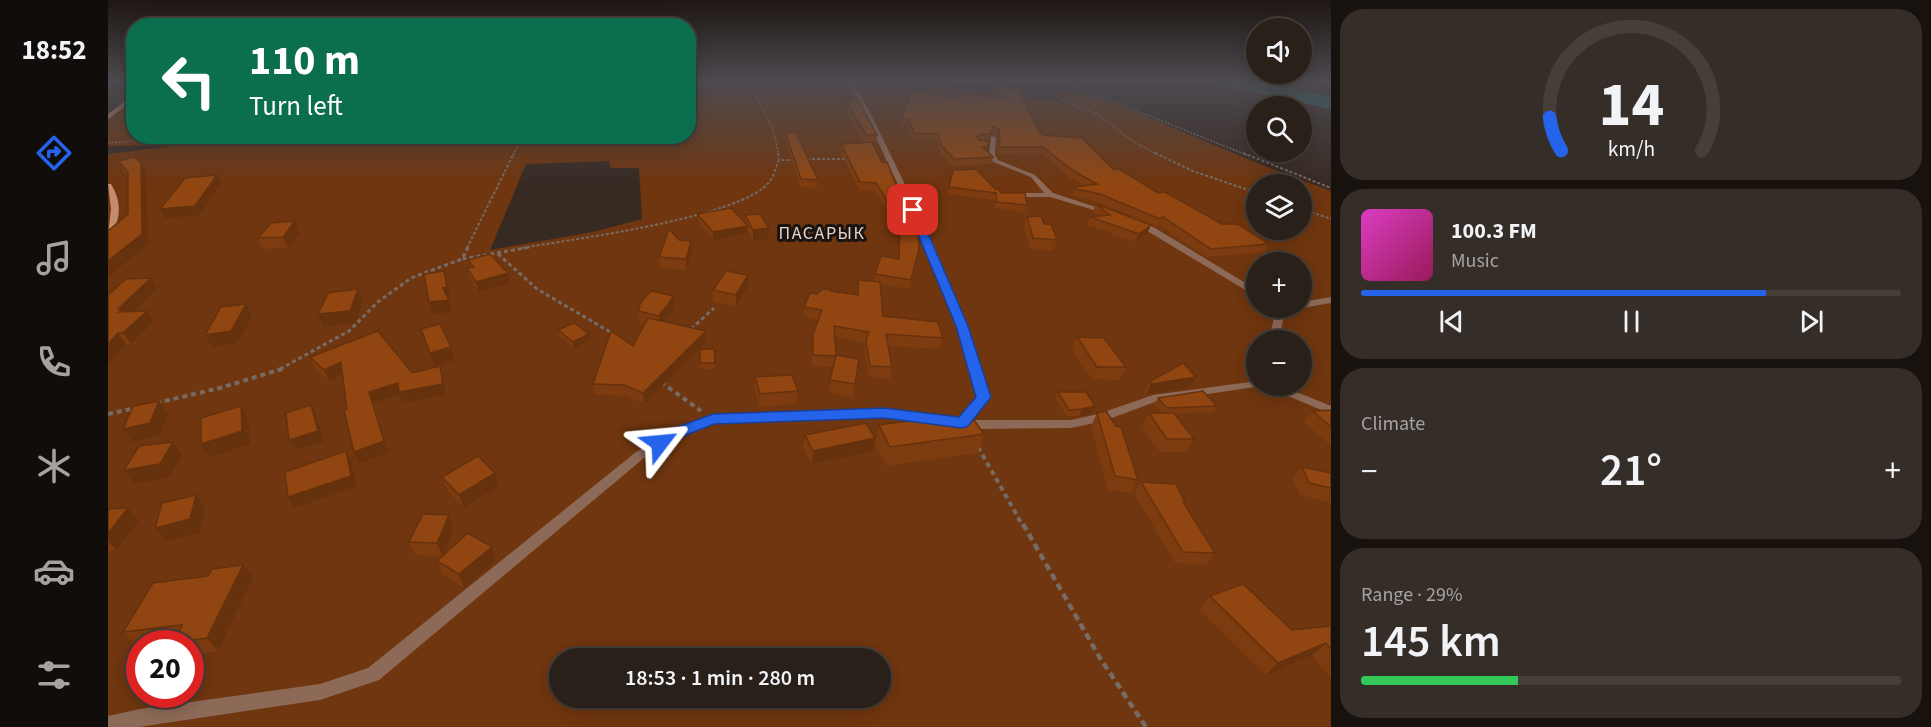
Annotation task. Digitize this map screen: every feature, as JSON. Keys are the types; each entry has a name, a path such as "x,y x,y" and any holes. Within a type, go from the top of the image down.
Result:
{"street":[{"path":"108,186 116,212 108,232"}],"lane":[{"path":"868,115 930,245 962,326 983,397 962,423"},
{"path":"993,137 991,145 995,161 1033,176 1050,195"},
{"path":"1002,195 1050,195 1114,214"},
{"path":"1125,219 1152,230 1246,287"},
{"path":"1312,303 1331,300"},
{"path":"108,725 140,718 320,692 373,674 640,455 680,432 713,419 884,413 979,425 1071,424 1100,418 1153,399 1246,386"},
{"path":"1297,396 1331,410"}],"path":[{"path":"153,404 220,388 286,368 349,331 379,301 411,278 462,259 679,220 720,209 746,198 770,182 779,160 779,149 767,115"},
{"path":"1098,115 1133,141 1153,152 1193,171 1246,189"},
{"path":"1147,115 1331,188"},
{"path":"108,143 126,142"},
{"path":"462,259 518,144"},
{"path":"779,160 856,159"},
{"path":"1312,212 1331,219"},
{"path":"498,254 508,265 546,294 614,334"},
{"path":"683,336 714,308"},
{"path":"652,376 713,419"},
{"path":"108,414 142,406"},
{"path":"962,423 977,444 1100,658 1146,727"}],"shaded area":[{"path":"111,115 126,115 126,144 178,144 168,145 108,146 108,116"},
{"path":"696,115 1142,115 1246,158 1246,162 1255,162 1285,174 1246,174 1246,240 1312,240 1312,184 1331,191 1331,727 108,727 108,154 189,144 696,144","holes":["609,161 611,168 639,168 642,219 593,232 490,250 526,164"]}],"building":[{"path":"854,115 866,115 877,135 866,135"},
{"path":"903,115 1031,115 1039,133 1082,138 1114,170 1119,169 1158,193 1165,192 1222,224 1238,224 1246,229 1246,240 1263,240 1269,244 1211,249 1163,217 1160,219 1100,194 1076,189 1074,187 1097,184 1072,170 1043,147 1000,147 999,129 993,127 990,134 981,134 977,137 979,140 988,141 988,147 983,147 993,157 954,159 941,145 938,134 914,133 909,120 901,119"},
{"path":"795,131 818,180 801,179 786,134"},
{"path":"872,142 882,162 887,162 903,202 888,203 876,183 860,182 841,144"},
{"path":"134,157 141,163 142,234 108,261 108,231 128,214 128,172 118,161"},
{"path":"976,169 1001,193 1025,193 1027,205 997,202 996,193 949,187 953,170"},
{"path":"217,175 195,206 160,209 185,178"},
{"path":"901,203 918,231 919,249 911,280 875,274 881,256 899,259 900,225 896,225 887,210 901,209"},
{"path":"1096,204 1151,225 1139,234 1090,217 1110,215"},
{"path":"731,208 748,226 713,232 697,214"},
{"path":"760,214 769,228 753,230 745,215"},
{"path":"1041,216 1044,224 1051,224 1057,240 1033,238 1027,217"},
{"path":"295,221 283,237 258,238 271,223"},
{"path":"669,229 679,240 691,241 686,259 659,257"},
{"path":"490,254 508,273 476,282 467,268 474,267 468,260"},
{"path":"444,271 447,287 443,288 449,300 429,302 424,274"},
{"path":"726,271 748,275 736,295 713,290"},
{"path":"151,278 118,309 123,309 119,312 147,311 123,333 118,333 108,344 108,295 126,279"},
{"path":"858,280 880,282 883,316 938,322 943,338 886,334 892,367 870,366 866,340 869,332 834,326 836,356 813,355 813,334 822,310 804,307 810,293 817,294 823,289 829,290 831,286 831,291 858,295"},
{"path":"358,289 350,311 318,314 328,293"},
{"path":"651,291 674,296 659,316 638,311 641,302"},
{"path":"246,304 231,331 205,335 221,307"},
{"path":"648,318 706,331 643,393 624,385 593,384 611,331 633,346"},
{"path":"574,323 589,334 573,342 558,330"},
{"path":"440,324 451,347 430,353 421,329"},
{"path":"378,331 412,373 440,366 443,384 399,392 398,383 369,392 384,441 354,452 344,410 347,409 341,362 324,370 310,357"},
{"path":"1077,337 1104,338 1126,367 1097,367"},
{"path":"700,349 714,349 715,363 700,363"},
{"path":"836,355 859,359 855,384 830,380"},
{"path":"1183,363 1196,377 1151,384 1149,382"},
{"path":"792,375 798,391 760,394 755,377"},
{"path":"1203,391 1217,406 1167,408 1158,398"},
{"path":"1058,392 1086,392 1095,406 1069,410"},
{"path":"159,401 150,423 123,429 133,406"},
{"path":"311,405 318,431 289,440 286,413"},
{"path":"241,406 242,431 201,444 201,418"},
{"path":"1331,410 1331,427 1313,411"},
{"path":"1106,411 1116,426 1121,427 1138,480 1115,476 1097,413"},
{"path":"969,413 984,434 890,447 879,425"},
{"path":"1149,413 1174,413 1194,439 1167,439"},
{"path":"866,423 875,438 813,451 805,435"},
{"path":"173,442 160,464 124,470 139,446"},
{"path":"346,451 351,476 288,497 285,472"},
{"path":"478,456 495,473 459,495 442,477"},
{"path":"1302,467 1331,473 1331,488 1309,483"},
{"path":"1141,482 1176,484 1185,502 1183,502 1215,553 1183,552"},
{"path":"196,495 190,519 155,528 162,503"},
{"path":"128,508 108,533 108,509"},
{"path":"423,514 449,515 437,543 409,542"},
{"path":"468,533 492,547 459,574 437,561"},
{"path":"243,565 207,638 204,638 204,630 180,630 182,625 123,632 153,583 208,576 212,569"},
{"path":"1243,584 1292,630 1331,626 1331,649 1326,643 1278,663 1210,596"}],"district":[{"name":"ПАСАРЫК","path":"822,233"}],"route":[{"path":"660,443 713,419 884,413 962,423 983,397 962,326 930,245 913,210"}]}
